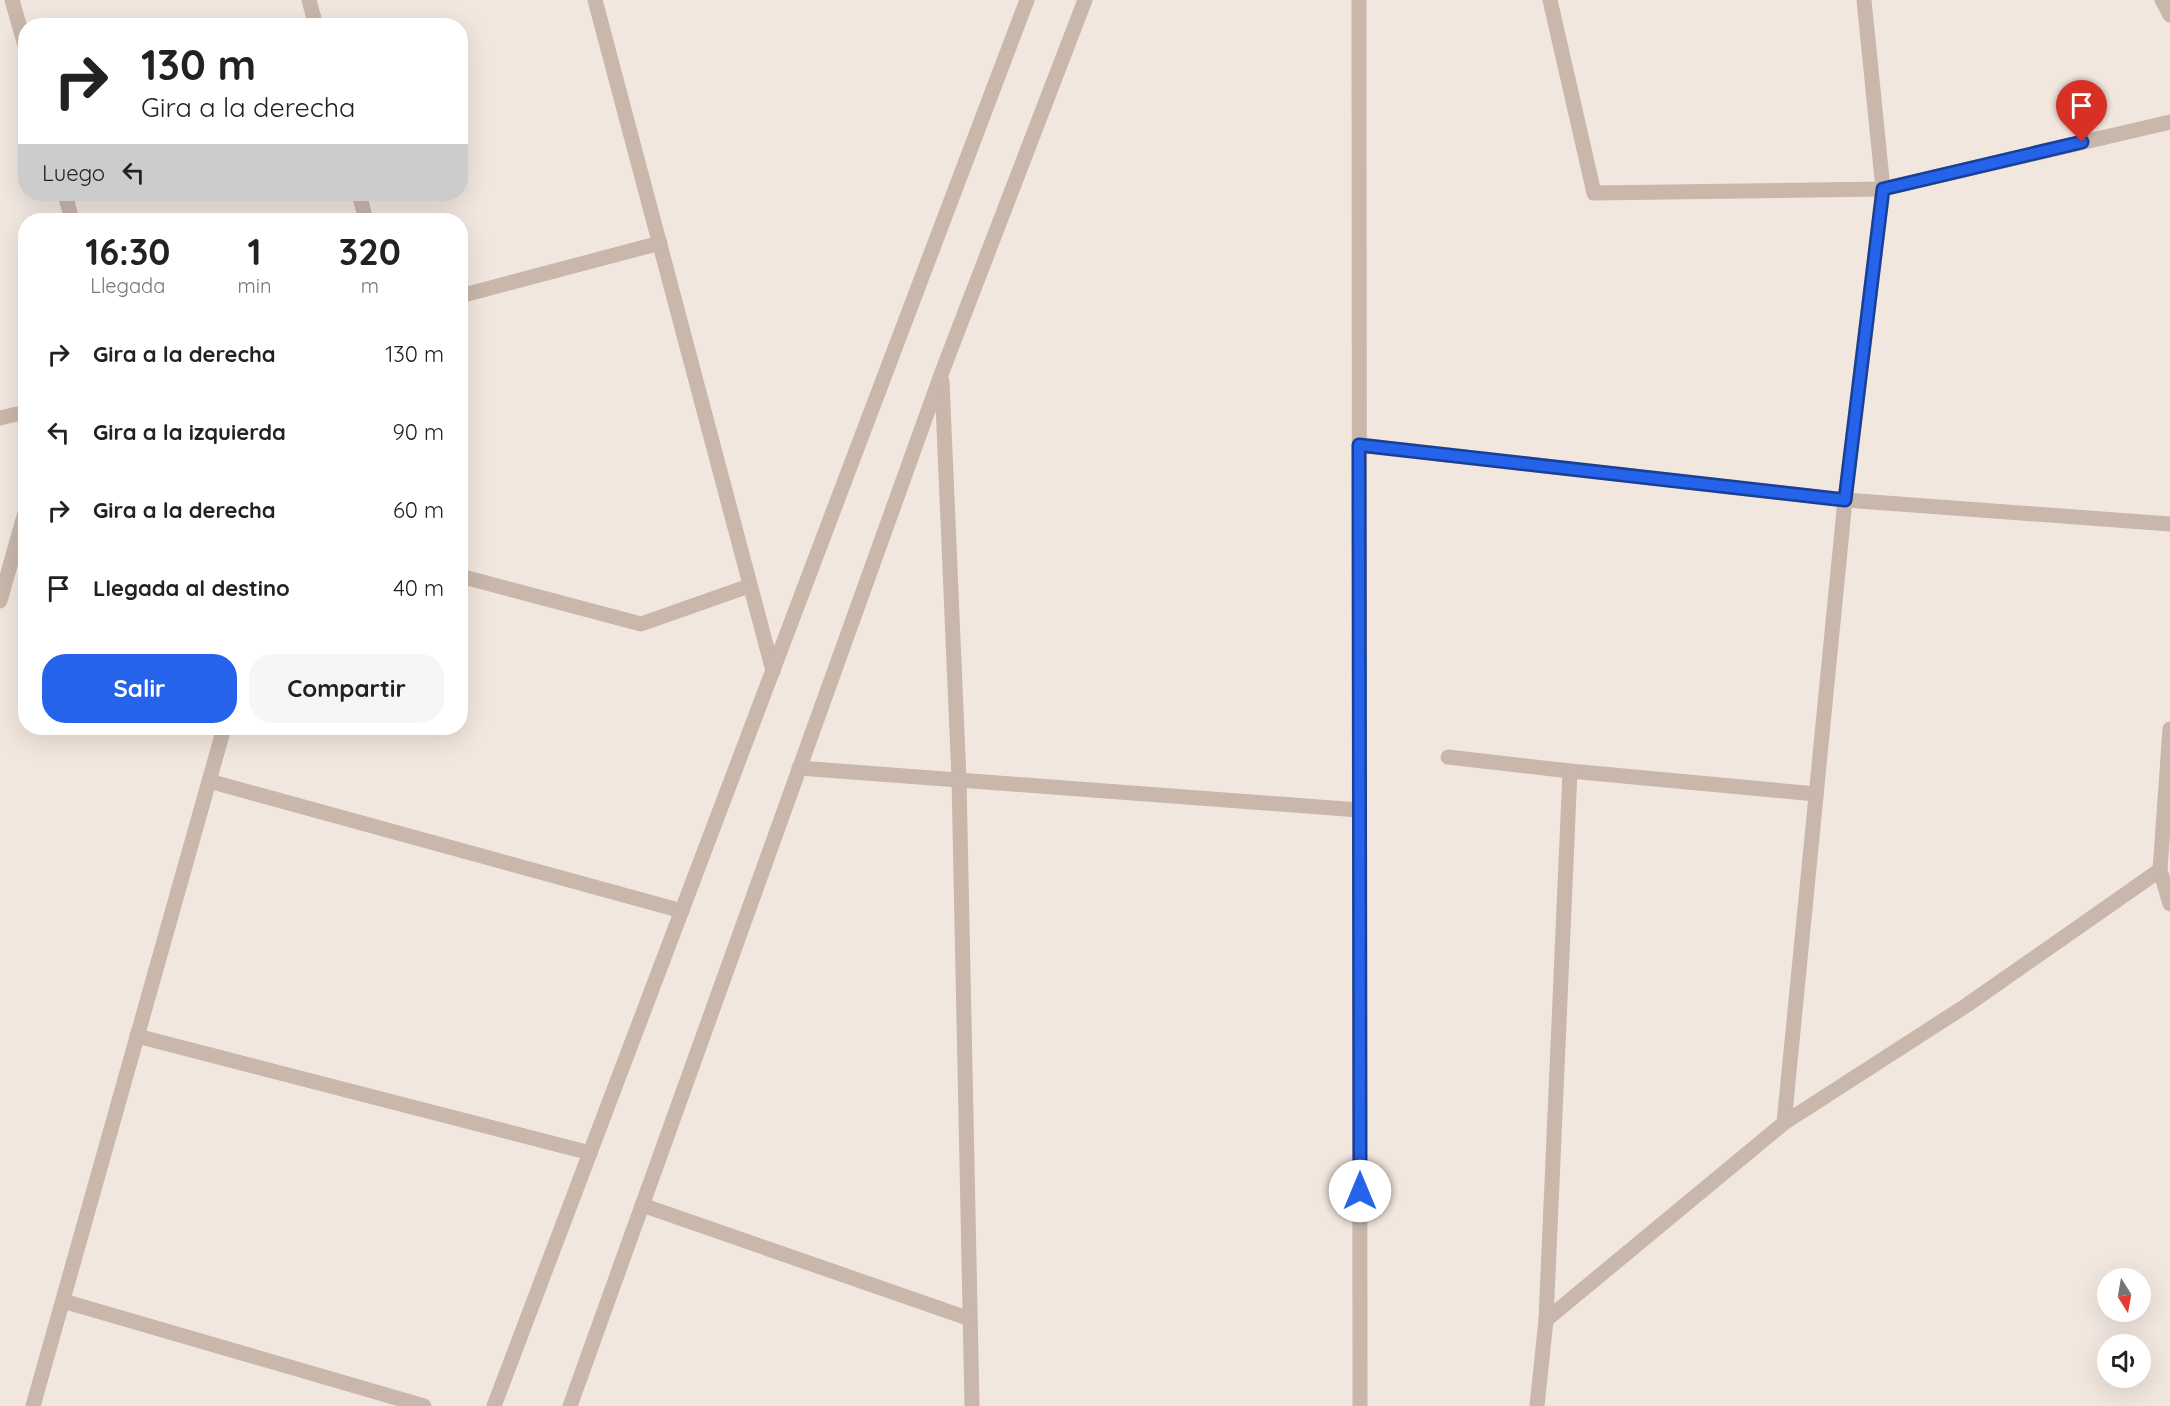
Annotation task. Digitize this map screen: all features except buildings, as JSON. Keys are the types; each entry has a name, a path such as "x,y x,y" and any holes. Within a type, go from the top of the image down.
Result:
{"street":[{"path":"12,0 18,21"},
{"path":"309,0 314,18"},
{"path":"596,0 772,671"},
{"path":"494,1406 1027,0"},
{"path":"570,1406 942,372 1085,0"},
{"path":"1359,0 1360,1406"},
{"path":"1550,0 1594,193 1883,189 2170,122"},
{"path":"1784,1124 1845,500 1883,189 1864,0"},
{"path":"2162,0 2170,15"},
{"path":"468,294 660,243"},
{"path":"942,372 959,779 972,1406"},
{"path":"0,418 18,414"},
{"path":"1359,445 1845,500 2170,524"},
{"path":"0,601 18,537"},
{"path":"468,578 641,624 749,586"},
{"path":"2170,729 2167,822 2160,870 2170,904"},
{"path":"33,1406 222,735"},
{"path":"1448,757 1816,794"},
{"path":"799,768 1359,810"},
{"path":"1537,1406 1546,1320 1570,771"},
{"path":"209,781 682,911"},
{"path":"1546,1320 1784,1124 1967,1005 2160,870"},
{"path":"137,1036 590,1153"},
{"path":"642,1205 970,1319"},
{"path":"63,1301 424,1406"}],"route":[{"path":"1360,1191 1359,445 1845,500 1883,189 2082,142"}]}
